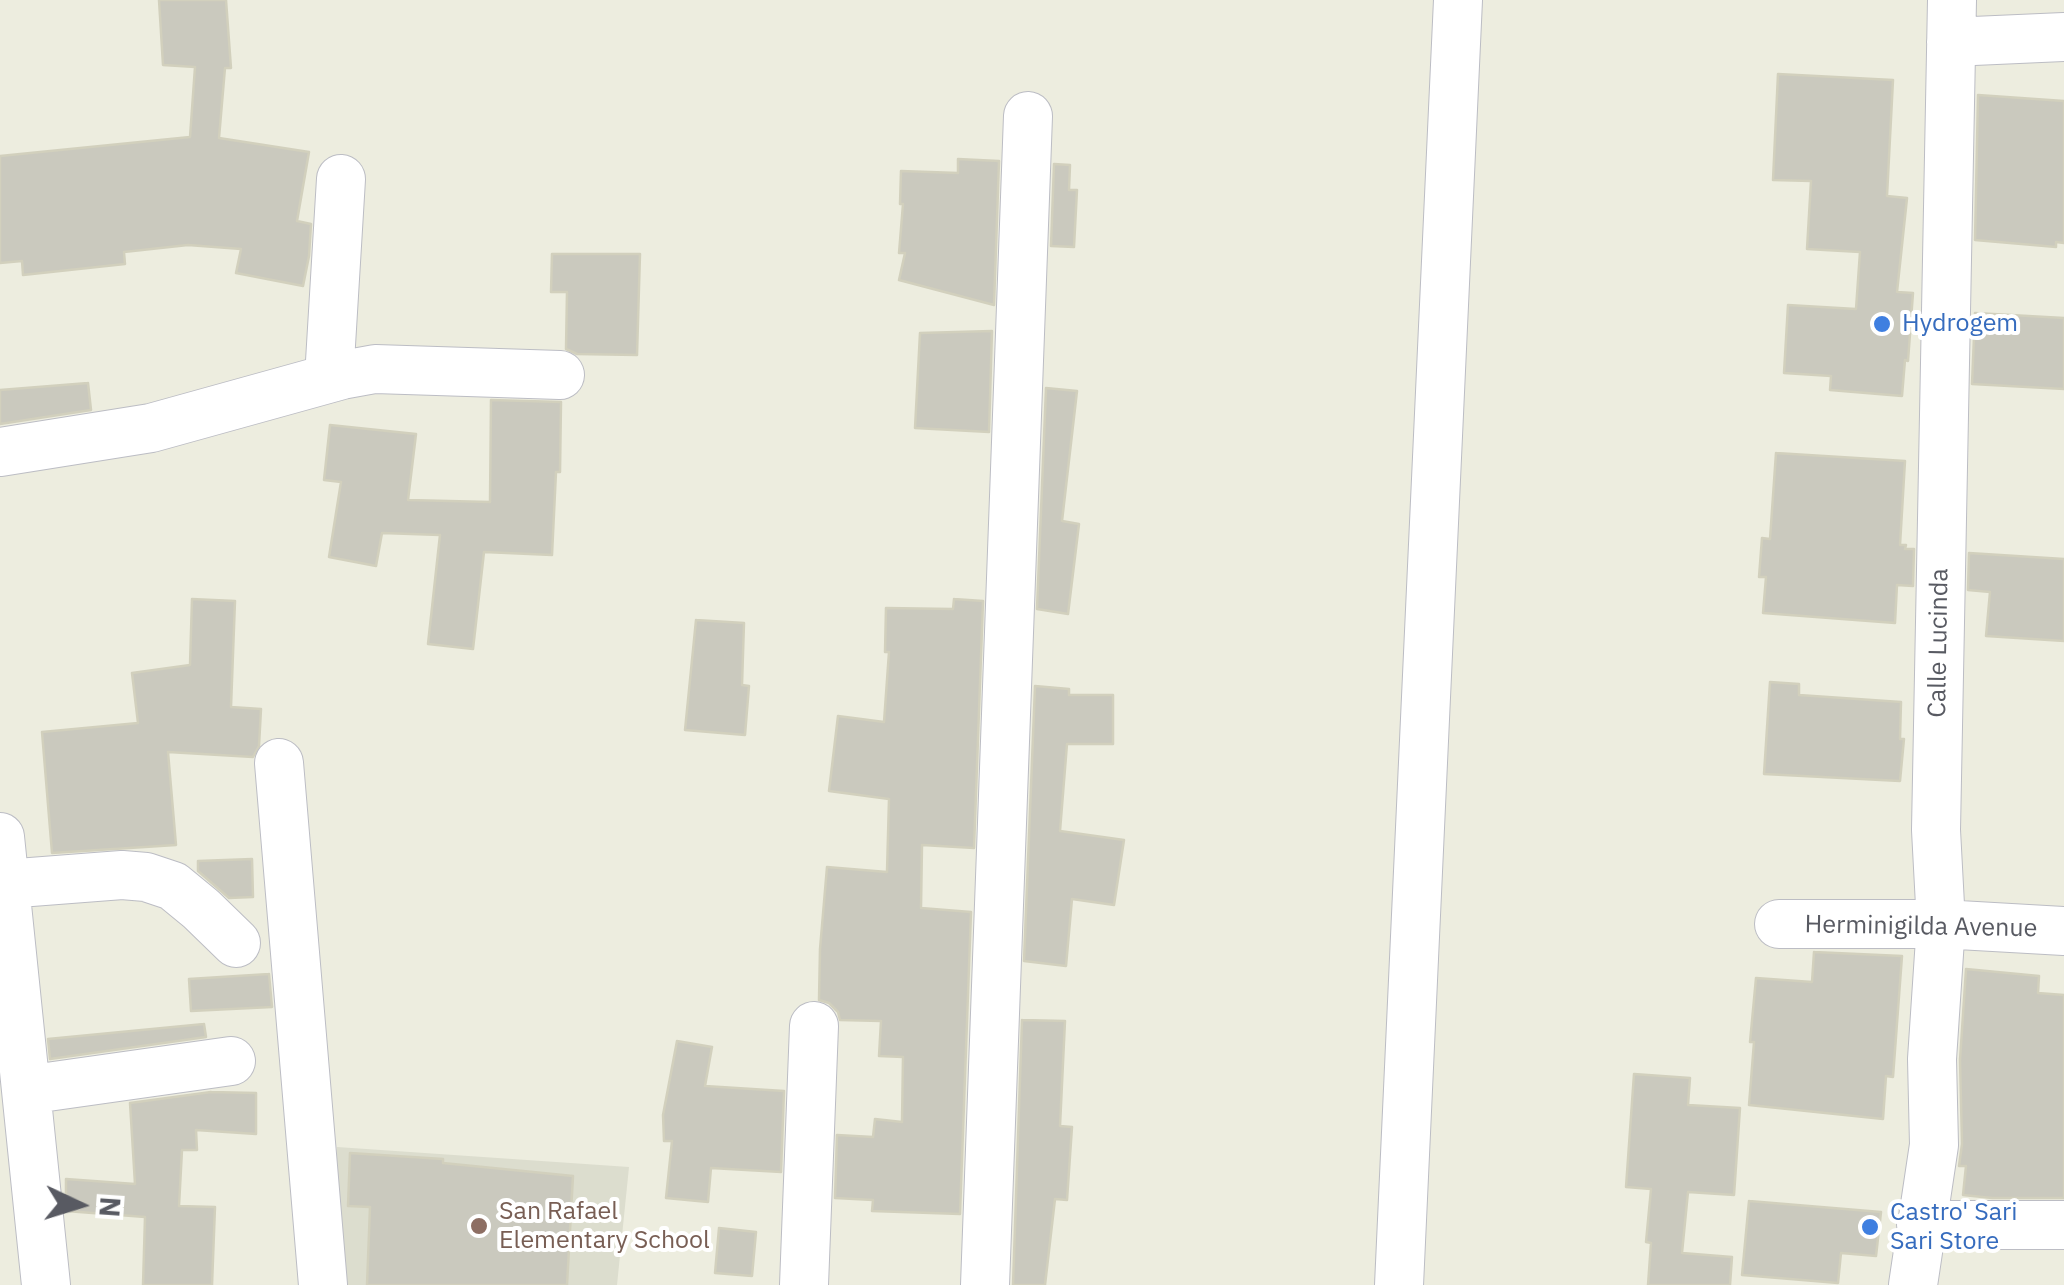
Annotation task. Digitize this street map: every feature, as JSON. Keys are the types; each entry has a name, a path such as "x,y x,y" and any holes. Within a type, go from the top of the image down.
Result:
{"street":[{"path":"1399,1285 1458,0"},
{"path":"1951,21 2064,37"},
{"name":"Calle Lucinda","path":"1913,1285 1934,1145 1932,1060 1941,924 1936,830 1951,21"},
{"path":"985,1285 1028,116"},
{"path":"329,378 341,178"},
{"path":"0,452 151,428 329,378 375,370 560,375"},
{"path":"279,763 323,1285"},
{"path":"0,837 16,1070 46,1285"},
{"path":"6,884 146,876 174,886 236,943"},
{"name":"Herminigilda Avenue","path":"1779,924 1941,924 2064,931"},
{"path":"804,1285 814,1026"},
{"path":"16,1070 231,1062"},
{"path":"1921,1226 2064,1225"}],"shaded area":[{"name":"San Rafael Elementary School","path":"337,1147 629,1167 617,1285 332,1285"}],"building":[{"path":"159,0 226,0 231,68 225,68 219,138 309,152 297,221 311,224 303,286 236,273 241,249 188,245 124,252 125,264 23,275 22,261 0,263 0,156 190,137 195,67 163,65"},
{"path":"1778,74 1893,80 1887,196 1907,198 1897,292 1913,293 1902,396 1830,390 1831,376 1784,373 1788,305 1856,309 1860,252 1807,249 1811,181 1773,180"},
{"path":"1978,95 2064,101 2064,243 2056,242 2056,247 1975,240"},
{"path":"958,159 999,161 994,305 899,280 905,253 899,253 901,171 958,173"},
{"path":"1054,164 1070,165 1069,190 1077,190 1074,247 1051,246"},
{"path":"552,254 640,254 637,355 577,354 566,349 567,292 551,292"},
{"path":"1975,313 2064,318 2064,389 1972,384"},
{"path":"992,331 989,432 915,428 920,333"},
{"path":"88,383 91,410 0,424 0,390"},
{"path":"1046,388 1077,391 1062,521 1079,524 1068,614 1037,609"},
{"path":"491,400 561,402 560,472 556,472 552,555 484,552 473,649 428,644 440,535 382,533 376,566 329,557 341,482 324,480 330,425 416,434 408,500 490,502"},
{"path":"1776,453 1905,461 1900,545 1914,549 1913,586 1897,585 1895,623 1763,613 1766,577 1759,577 1762,538 1770,539"},
{"path":"1969,553 2064,559 2064,641 1986,636 1990,592 1968,590"},
{"path":"192,599 235,601 231,707 261,709 259,746 253,757 168,752 176,845 52,853 42,732 138,723 132,673 190,665"},
{"path":"954,599 983,601 974,848 922,845 921,908 971,912 960,1214 872,1211 873,1200 835,1198 837,1135 873,1137 875,1119 902,1122 903,1057 879,1056 881,1021 840,1020 829,1003 819,1000 820,949 827,867 887,872 889,799 829,791 838,716 884,722 889,652 885,652 886,608 953,609"},
{"path":"696,620 744,623 742,685 749,686 745,735 685,730"},
{"path":"1770,682 1799,684 1799,695 1901,702 1900,739 1904,739 1900,781 1764,774"},
{"path":"1035,686 1069,689 1069,695 1113,695 1113,744 1067,744 1060,831 1124,840 1114,905 1072,899 1066,966 1024,961"},
{"path":"252,859 253,897 229,898 198,871 198,861"},
{"path":"1814,952 1902,956 1893,1077 1886,1076 1883,1119 1749,1105 1756,978 1812,982"},
{"path":"1966,969 2039,976 2038,993 2064,995 2064,1198 1963,1195 1966,1166 1959,1166 1960,1060"},
{"path":"269,974 272,1007 191,1011 189,979"},
{"path":"1022,1020 1065,1021 1060,1126 1072,1127 1067,1200 1055,1199 1045,1285 1013,1285"},
{"path":"204,1024 206,1037 50,1059 48,1039"},
{"path":"677,1041 712,1047 705,1086 784,1091 781,1172 711,1168 708,1202 666,1198 672,1141 664,1141 663,1115"},
{"path":"1634,1074 1690,1078 1688,1105 1740,1108 1734,1195 1688,1192 1682,1253 1732,1257 1730,1285 1648,1285 1651,1243 1646,1242 1651,1189 1626,1187"},
{"path":"211,1092 256,1093 256,1134 196,1130 197,1150 182,1150 179,1206 215,1207 212,1285 143,1285 145,1217 66,1211 66,1179 135,1184 130,1103"},
{"name":"San Rafael Elementary School","path":"350,1153 443,1159 443,1163 573,1176 567,1285 367,1285 370,1207 348,1206"},
{"path":"1749,1201 1881,1212 1876,1256 1841,1253 1838,1283 1742,1275"},
{"path":"719,1228 756,1232 752,1276 715,1273"}],"place":[{"name":"Hydrogem","path":"1882,324"},
{"name":"San Rafael Elementary School","path":"479,1226"},
{"name":"Castro' Sari Sari Store","path":"1870,1227"}]}
